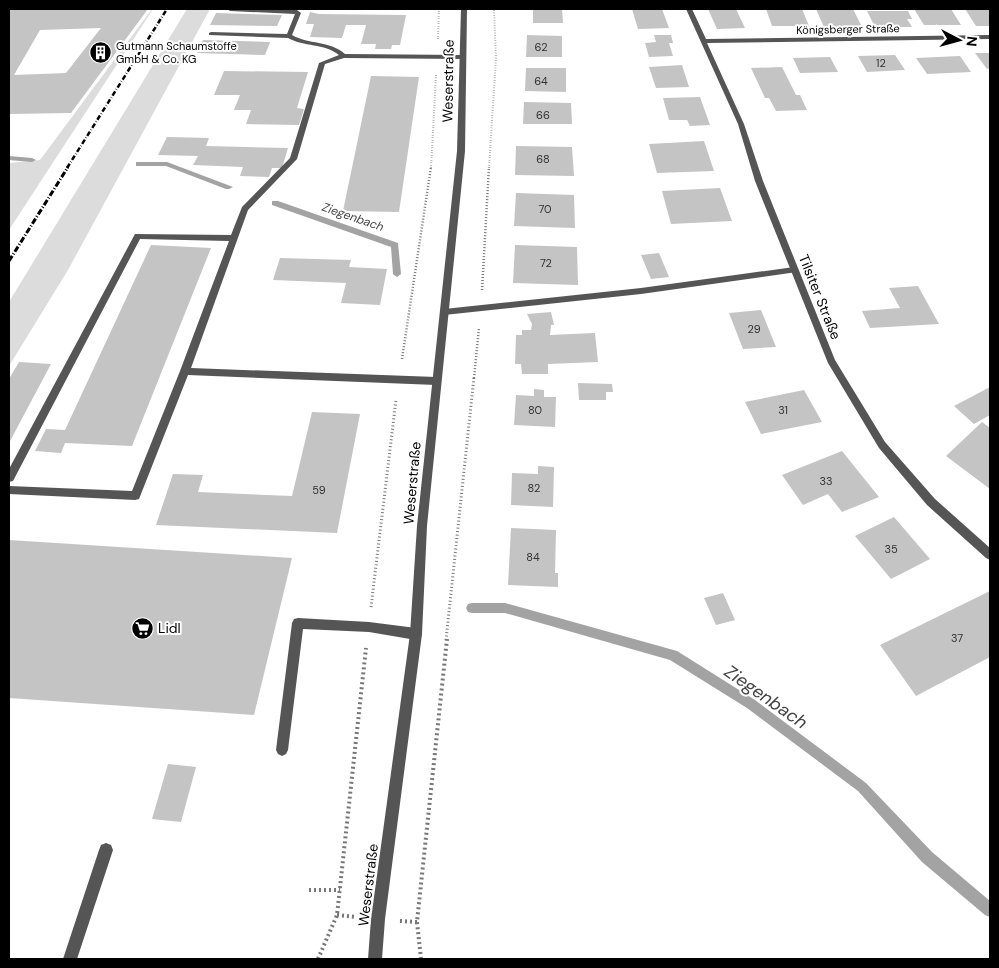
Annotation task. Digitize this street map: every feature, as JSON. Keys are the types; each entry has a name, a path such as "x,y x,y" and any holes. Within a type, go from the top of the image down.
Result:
{"street":[{"path":"230,9 295,11 298,13 289,36"},
{"name":"Weserstraße","path":"375,959 378,919 416,634 422,526 461,151 464,9"},
{"name":"Tilsiter Straße","path":"690,9 741,124 759,181 831,361 882,445 930,502 990,555"},
{"path":"212,34 289,36 295,41 324,45 339,51 343,56"},
{"name":"Königsberger Straße","path":"705,41 990,37"},
{"path":"9,490 135,496 185,371 245,209 294,159 322,63 343,56 463,57"},
{"path":"9,478 138,236 234,238"},
{"path":"444,312 640,291 794,270"},
{"path":"185,371 436,381"},
{"path":"282,750 298,623 369,628 416,634"},
{"path":"70,959 106,850"}],"path":[{"path":"318,959 337,915 399,379 433,152 439,9"},
{"path":"421,959 417,922 481,309 496,58 494,9"},
{"path":"309,890 340,890"}],"shaded area":[{"path":"152,9 9,230 9,163 40,160"},
{"path":"187,9 210,9 68,270 9,366 9,302"}],"building":[{"name":"Gutmann Schaumstoffe GmbH & Co. KG","path":"9,9 148,9 71,113 9,114","holes":["101,28 66,73 14,75 40,30"]},
{"path":"533,9 562,9 563,23 533,23"},
{"path":"632,9 662,9 669,28 638,29"},
{"path":"708,9 736,9 745,28 717,29"},
{"path":"766,9 802,9 809,26 772,26"},
{"path":"816,9 853,9 862,27 824,27"},
{"path":"914,9 951,9 961,25 924,25"},
{"path":"965,9 990,9 990,26 976,26"},
{"path":"867,11 908,11 912,19 907,19 912,27 875,27"},
{"path":"310,12 319,14 406,15 400,45 392,45 391,49 375,49 376,44 361,44 366,25 346,25 342,38 310,37 314,24 306,24"},
{"path":"216,13 282,15 277,26 210,25"},
{"path":"527,35 562,36 562,57 526,57"},
{"path":"654,35 671,35 673,43 669,43 673,56 649,57 645,43 656,42"},
{"path":"203,40 270,42 265,55 197,53"},
{"path":"975,53 990,53 990,68 987,69"},
{"path":"895,55 905,70 867,72 858,56"},
{"path":"960,56 971,72 927,74 916,58"},
{"path":"830,57 838,72 800,73 793,58"},
{"path":"682,65 689,87 656,88 649,67"},
{"path":"782,67 796,95 800,95 807,110 776,111 769,98 765,98 751,68"},
{"path":"526,68 566,68 566,92 525,91"},
{"path":"224,71 308,72 297,108 304,109 299,125 246,124 251,110 234,110 240,95 214,95"},
{"path":"371,76 419,77 399,212 343,211"},
{"path":"700,97 710,125 690,126 687,120 669,120 663,98"},
{"path":"524,102 571,103 572,124 523,124"},
{"path":"167,137 209,138 206,146 288,148 282,168 272,168 269,177 240,176 243,167 193,165 198,156 158,155"},
{"path":"704,141 714,171 657,173 649,144"},
{"path":"516,146 572,147 574,176 515,175"},
{"path":"720,188 732,221 671,224 662,191"},
{"path":"516,193 574,195 575,228 514,226"},
{"path":"151,245 211,248 132,446 65,443 61,453 35,451 46,429 65,430"},
{"path":"515,245 577,247 578,285 513,283"},
{"path":"659,253 669,277 651,279 641,255"},
{"path":"280,258 351,260 349,267 387,269 380,305 341,303 346,283 273,280"},
{"path":"918,286 939,324 870,328 862,311 900,308 889,288"},
{"path":"761,310 776,347 743,349 729,313"},
{"path":"551,312 554,325 551,325 550,335 595,333 598,362 548,364 548,374 522,374 521,364 515,364 516,335 522,335 522,330 531,330 532,324 527,314"},
{"path":"19,362 51,364 9,443 9,379"},
{"path":"578,383 612,384 613,392 606,392 606,400 579,400"},
{"path":"990,387 990,415 974,424 954,406"},
{"path":"534,389 544,390 544,397 556,397 555,427 514,425 516,395 534,396"},
{"path":"804,390 822,422 761,434 745,402"},
{"path":"312,412 360,414 337,533 156,525 173,474 203,475 198,492 292,496"},
{"path":"982,422 990,428 990,489 946,456"},
{"path":"842,451 879,497 842,512 828,494 803,505 782,475"},
{"path":"538,466 554,467 553,507 511,505 512,473 538,474"},
{"path":"894,517 930,559 891,579 855,536"},
{"path":"511,528 556,530 555,573 558,573 558,587 508,585"},
{"name":"Lidl","path":"9,540 292,558 254,715 9,698"},
{"path":"990,591 990,657 916,696 880,645"},
{"path":"723,593 735,620 716,625 704,598"},
{"path":"168,764 196,767 181,822 152,819"}],"waterway":[{"name":"Ziegenbach","path":"9,158 32,160"},
{"name":"Ziegenbach","path":"139,164 167,164 229,187"},
{"name":"Ziegenbach","path":"275,203 395,245 397,274"},
{"name":"Ziegenbach","path":"472,608 505,608 673,655 751,704 862,787 927,857 990,910"}],"railway":[{"path":"67,168 167,9"},
{"path":"9,261 68,167"}],"place":[{"name":"Gutmann Schaumstoffe GmbH & Co. KG","path":"100,52"},
{"name":"Lidl","path":"142,628"}]}
